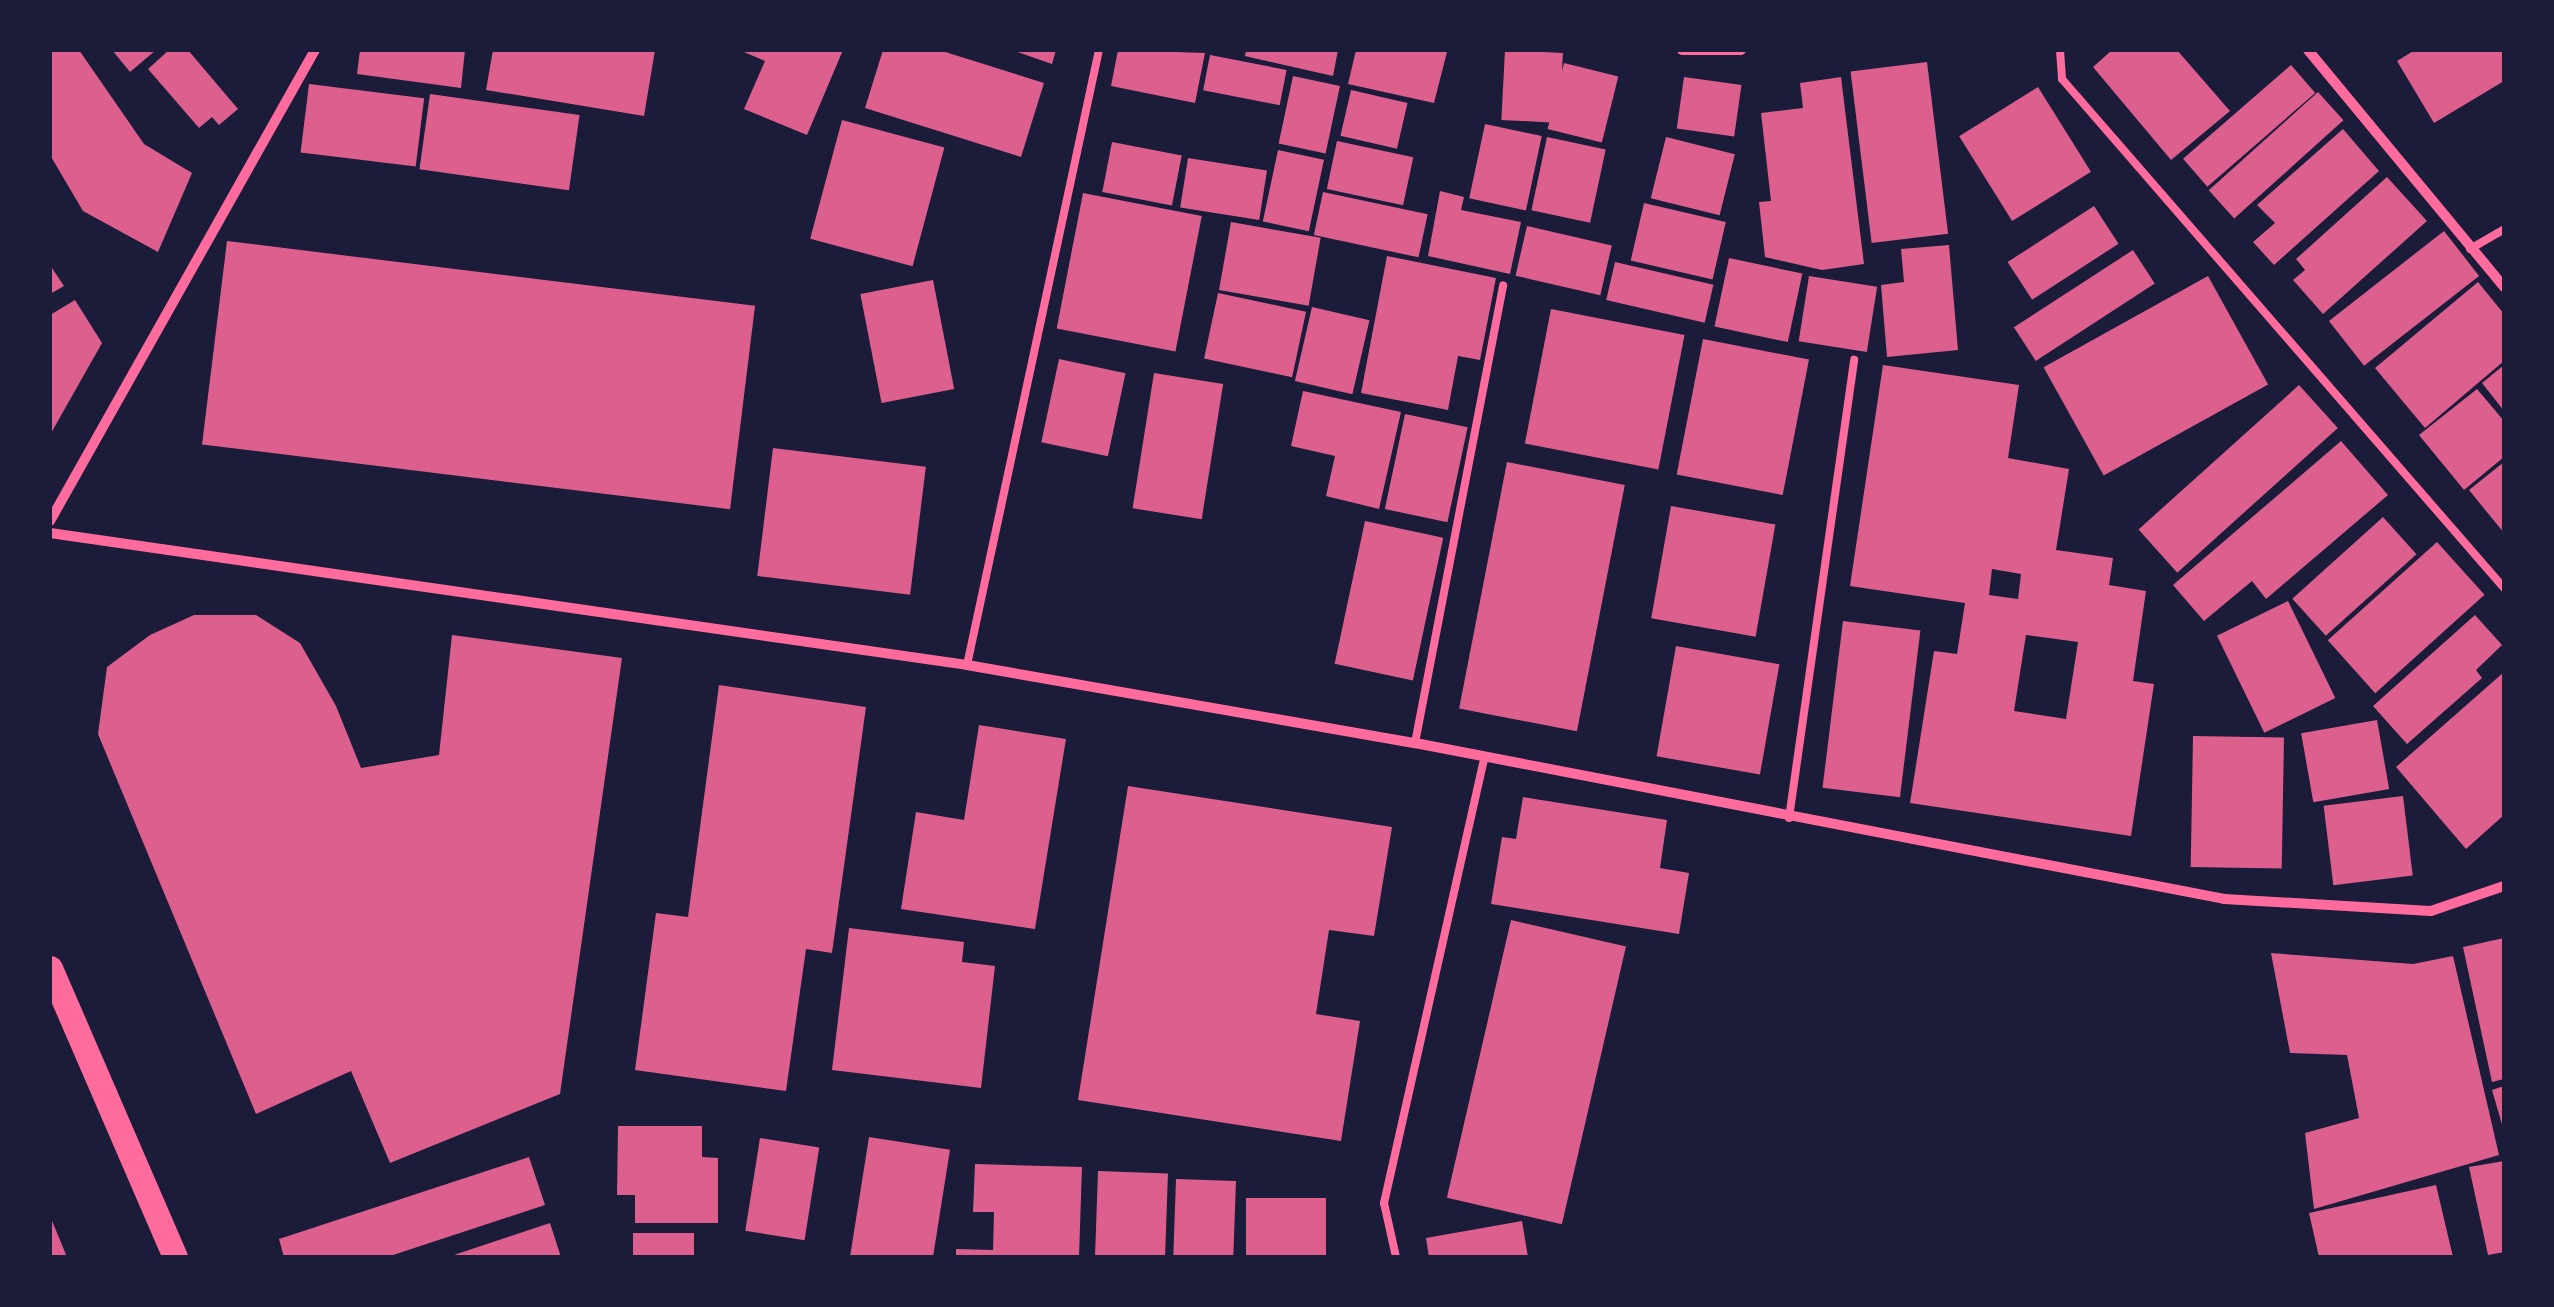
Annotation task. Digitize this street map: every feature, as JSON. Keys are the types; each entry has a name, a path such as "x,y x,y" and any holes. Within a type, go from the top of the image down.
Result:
{"main road":[{"path":"50,968 175,1257"}],"street":[{"path":"50,521 315,50"},
{"path":"1682,50 1741,50"},
{"path":"2308,50 2504,287"},
{"path":"50,533 968,665 1415,742 1484,759 2032,866 2304,908 2431,911 2504,886"}],"lane":[{"path":"968,665 1099,50"},
{"path":"2060,50 2062,80 2504,588"},
{"path":"2470,249 2504,229"},
{"path":"1415,742 1503,285"},
{"path":"1789,818 1854,360"},
{"path":"1396,1257 1384,1203 1484,759"}],"building":[{"path":"50,50 79,50 144,144 192,173 158,252 83,211 50,155"},
{"path":"112,50 156,50 130,72"},
{"path":"169,50 188,50 238,109 219,125 212,117 199,128 148,69"},
{"path":"360,50 465,50 461,88 357,74"},
{"path":"493,50 655,50 644,116 486,90"},
{"path":"739,50 843,50 807,135 744,109 765,61"},
{"path":"883,50 939,50 1044,83 1021,157 865,108"},
{"path":"1012,50 1056,50 1052,64"},
{"path":"1118,50 1205,53 1195,103 1111,86"},
{"path":"1246,50 1338,50 1333,76 1245,56"},
{"path":"1356,50 1447,52 1434,103 1348,84"},
{"path":"1505,50 1563,53 1559,123 1501,120"},
{"path":"2112,50 2177,50 2230,111 2171,160 2093,67"},
{"path":"2415,50 2504,50 2504,81 2434,123 2397,61"},
{"path":"1210,55 1287,70 1280,105 1203,90"},
{"path":"1927,62 1948,234 1872,243 1851,71"},
{"path":"1564,63 1618,77 1602,143 1548,129"},
{"path":"2291,65 2315,93 2207,187 2183,159"},
{"path":"1293,76 1340,86 1326,153 1279,143"},
{"path":"1684,77 1741,85 1734,137 1677,128"},
{"path":"1841,77 1864,264 1822,270 1765,257 1759,202 1771,201 1761,113 1803,108 1800,83"},
{"path":"309,84 424,98 416,167 301,152"},
{"path":"2038,87 2091,172 2012,221 1959,136"},
{"path":"1351,90 1408,103 1397,149 1340,136"},
{"path":"2318,92 2343,120 2234,219 2209,190"},
{"path":"430,94 580,115 569,190 419,169"},
{"path":"842,120 944,147 913,266 810,239"},
{"path":"1485,124 1542,136 1526,210 1469,198"},
{"path":"2343,129 2379,171 2274,265 2253,242 2275,223 2257,205"},
{"path":"1547,137 1606,149 1590,223 1531,210"},
{"path":"1666,137 1735,154 1720,215 1651,198"},
{"path":"1337,141 1413,157 1403,205 1327,189"},
{"path":"1112,142 1182,156 1172,206 1102,192"},
{"path":"1278,150 1324,160 1309,231 1263,221"},
{"path":"1188,158 1267,171 1259,220 1180,207"},
{"path":"2387,177 2427,221 2323,314 2293,280 2305,270 2296,259"},
{"path":"1440,191 1464,197 1461,210 1521,222 1510,274 1428,256"},
{"path":"1323,192 1428,214 1419,257 1314,235"},
{"path":"1083,193 1202,216 1175,352 1057,328"},
{"path":"1644,203 1726,222 1713,279 1631,260"},
{"path":"2094,206 2119,244 2032,300 2008,262"},
{"path":"1231,222 1321,238 1309,306 1219,290"},
{"path":"1527,226 1612,246 1600,295 1516,276"},
{"path":"2444,231 2479,276 2364,366 2329,321"},
{"path":"227,241 755,306 730,509 202,444"},
{"path":"1949,245 1958,350 1887,357 1881,285 1904,282 1901,249"},
{"path":"2133,250 2155,284 2036,361 2014,327"},
{"path":"1387,256 1496,278 1480,360 1458,356 1448,410 1361,393"},
{"path":"1729,258 1802,274 1788,342 1714,326"},
{"path":"1615,262 1713,285 1705,323 1606,300"},
{"path":"50,265 64,286 50,294"},
{"path":"1809,276 1877,287 1867,352 1799,341"},
{"path":"2208,276 2268,384 2104,476 2044,367"},
{"path":"933,280 954,389 882,403 860,294"},
{"path":"2478,282 2504,314 2504,361 2425,428 2375,368"},
{"path":"1218,293 1306,312 1292,377 1204,359"},
{"path":"75,300 102,343 50,435 50,315"},
{"path":"1312,307 1369,320 1352,394 1295,381"},
{"path":"1551,309 1685,335 1658,469 1525,443"},
{"path":"1703,339 1809,360 1783,495 1677,474"},
{"path":"1059,359 1126,373 1108,456 1041,442"},
{"path":"1883,365 2019,385 2008,458 2069,469 2056,550 2113,558 2109,585 2146,591 2133,681 2154,684 2131,836 1910,803 1934,651 1957,654 1965,603 1850,586","holes":["1992,569 2021,574 2018,599 1989,595","2026,635 2078,642 2066,719 2014,711"]},
{"path":"2504,365 2504,411 2482,383"},
{"path":"1154,373 1223,384 1202,519 1133,508"},
{"path":"2299,385 2338,428 2177,573 2138,530"},
{"path":"2477,389 2504,421 2504,457 2464,490 2419,435"},
{"path":"1303,391 1401,412 1379,509 1326,496 1335,456 1291,446"},
{"path":"1405,414 1468,427 1447,522 1385,509"},
{"path":"2341,441 2388,495 2266,599 2252,581 2204,621 2173,585"},
{"path":"773,448 926,467 910,595 757,576"},
{"path":"1507,462 1625,485 1577,731 1459,708"},
{"path":"2504,462 2504,533 2469,490"},
{"path":"1671,506 1775,524 1756,637 1651,618"},
{"path":"2383,517 2416,554 2326,636 2292,599"},
{"path":"1365,521 1443,538 1413,680 1335,664"},
{"path":"2437,542 2485,595 2375,693 2328,640"},
{"path":"2288,601 2335,698 2264,733 2217,636"},
{"path":"194,615 256,615 300,643 336,706 361,768 439,755 452,635 622,658 560,1094 390,1163 351,1071 256,1114 98,734 107,667 150,635"},
{"path":"2475,615 2502,645 2476,670 2482,678 2407,744 2373,706"},
{"path":"1843,621 1920,631 1900,797 1823,788"},
{"path":"1676,646 1779,664 1760,775 1657,756"},
{"path":"2504,672 2504,815 2466,849 2396,767"},
{"path":"719,685 866,707 832,953 806,949 786,1091 635,1070 656,913 688,917"},
{"path":"2377,720 2389,789 2313,802 2301,733"},
{"path":"979,725 1066,739 1035,929 901,909 916,812 964,820"},
{"path":"2193,736 2284,738 2282,869 2191,867"},
{"path":"1128,786 1392,827 1374,936 1329,930 1316,1014 1360,1021 1341,1141 1078,1100"},
{"path":"2403,796 2413,875 2333,885 2324,806"},
{"path":"1523,797 1667,820 1660,868 1689,873 1679,934 1491,904 1502,837 1516,839"},
{"path":"1511,920 1626,947 1562,1224 1447,1198"},
{"path":"849,928 964,942 962,962 995,966 981,1088 832,1070"},
{"path":"2504,938 2504,1079 2492,1082 2463,947"},
{"path":"2271,953 2413,964 2453,956 2499,1155 2314,1209 2305,1133 2359,1118 2347,1055 2290,1053"},
{"path":"2504,1086 2504,1128 2503,1128 2492,1090"},
{"path":"618,1126 702,1126 702,1157 718,1158 718,1223 635,1223 635,1195 617,1195"},
{"path":"869,1137 950,1150 933,1257 850,1257"},
{"path":"760,1138 819,1147 805,1240 745,1231"},
{"path":"529,1157 545,1205 387,1257 284,1257 279,1239"},
{"path":"2504,1161 2504,1252 2488,1255 2469,1167"},
{"path":"975,1164 1082,1167 1079,1257 956,1257 956,1249 993,1250 994,1212 973,1212"},
{"path":"1098,1171 1168,1173 1165,1257 1095,1256"},
{"path":"1176,1179 1236,1181 1233,1257 1173,1257"},
{"path":"2436,1185 2453,1257 2319,1257 2309,1213"},
{"path":"1246,1198 1326,1198 1326,1257 1246,1257"},
{"path":"50,1216 67,1257 50,1257"},
{"path":"1522,1221 1528,1257 1429,1257 1426,1238"},
{"path":"550,1223 561,1257 451,1257 451,1256"},
{"path":"633,1233 694,1233 694,1257 633,1257"}]}
